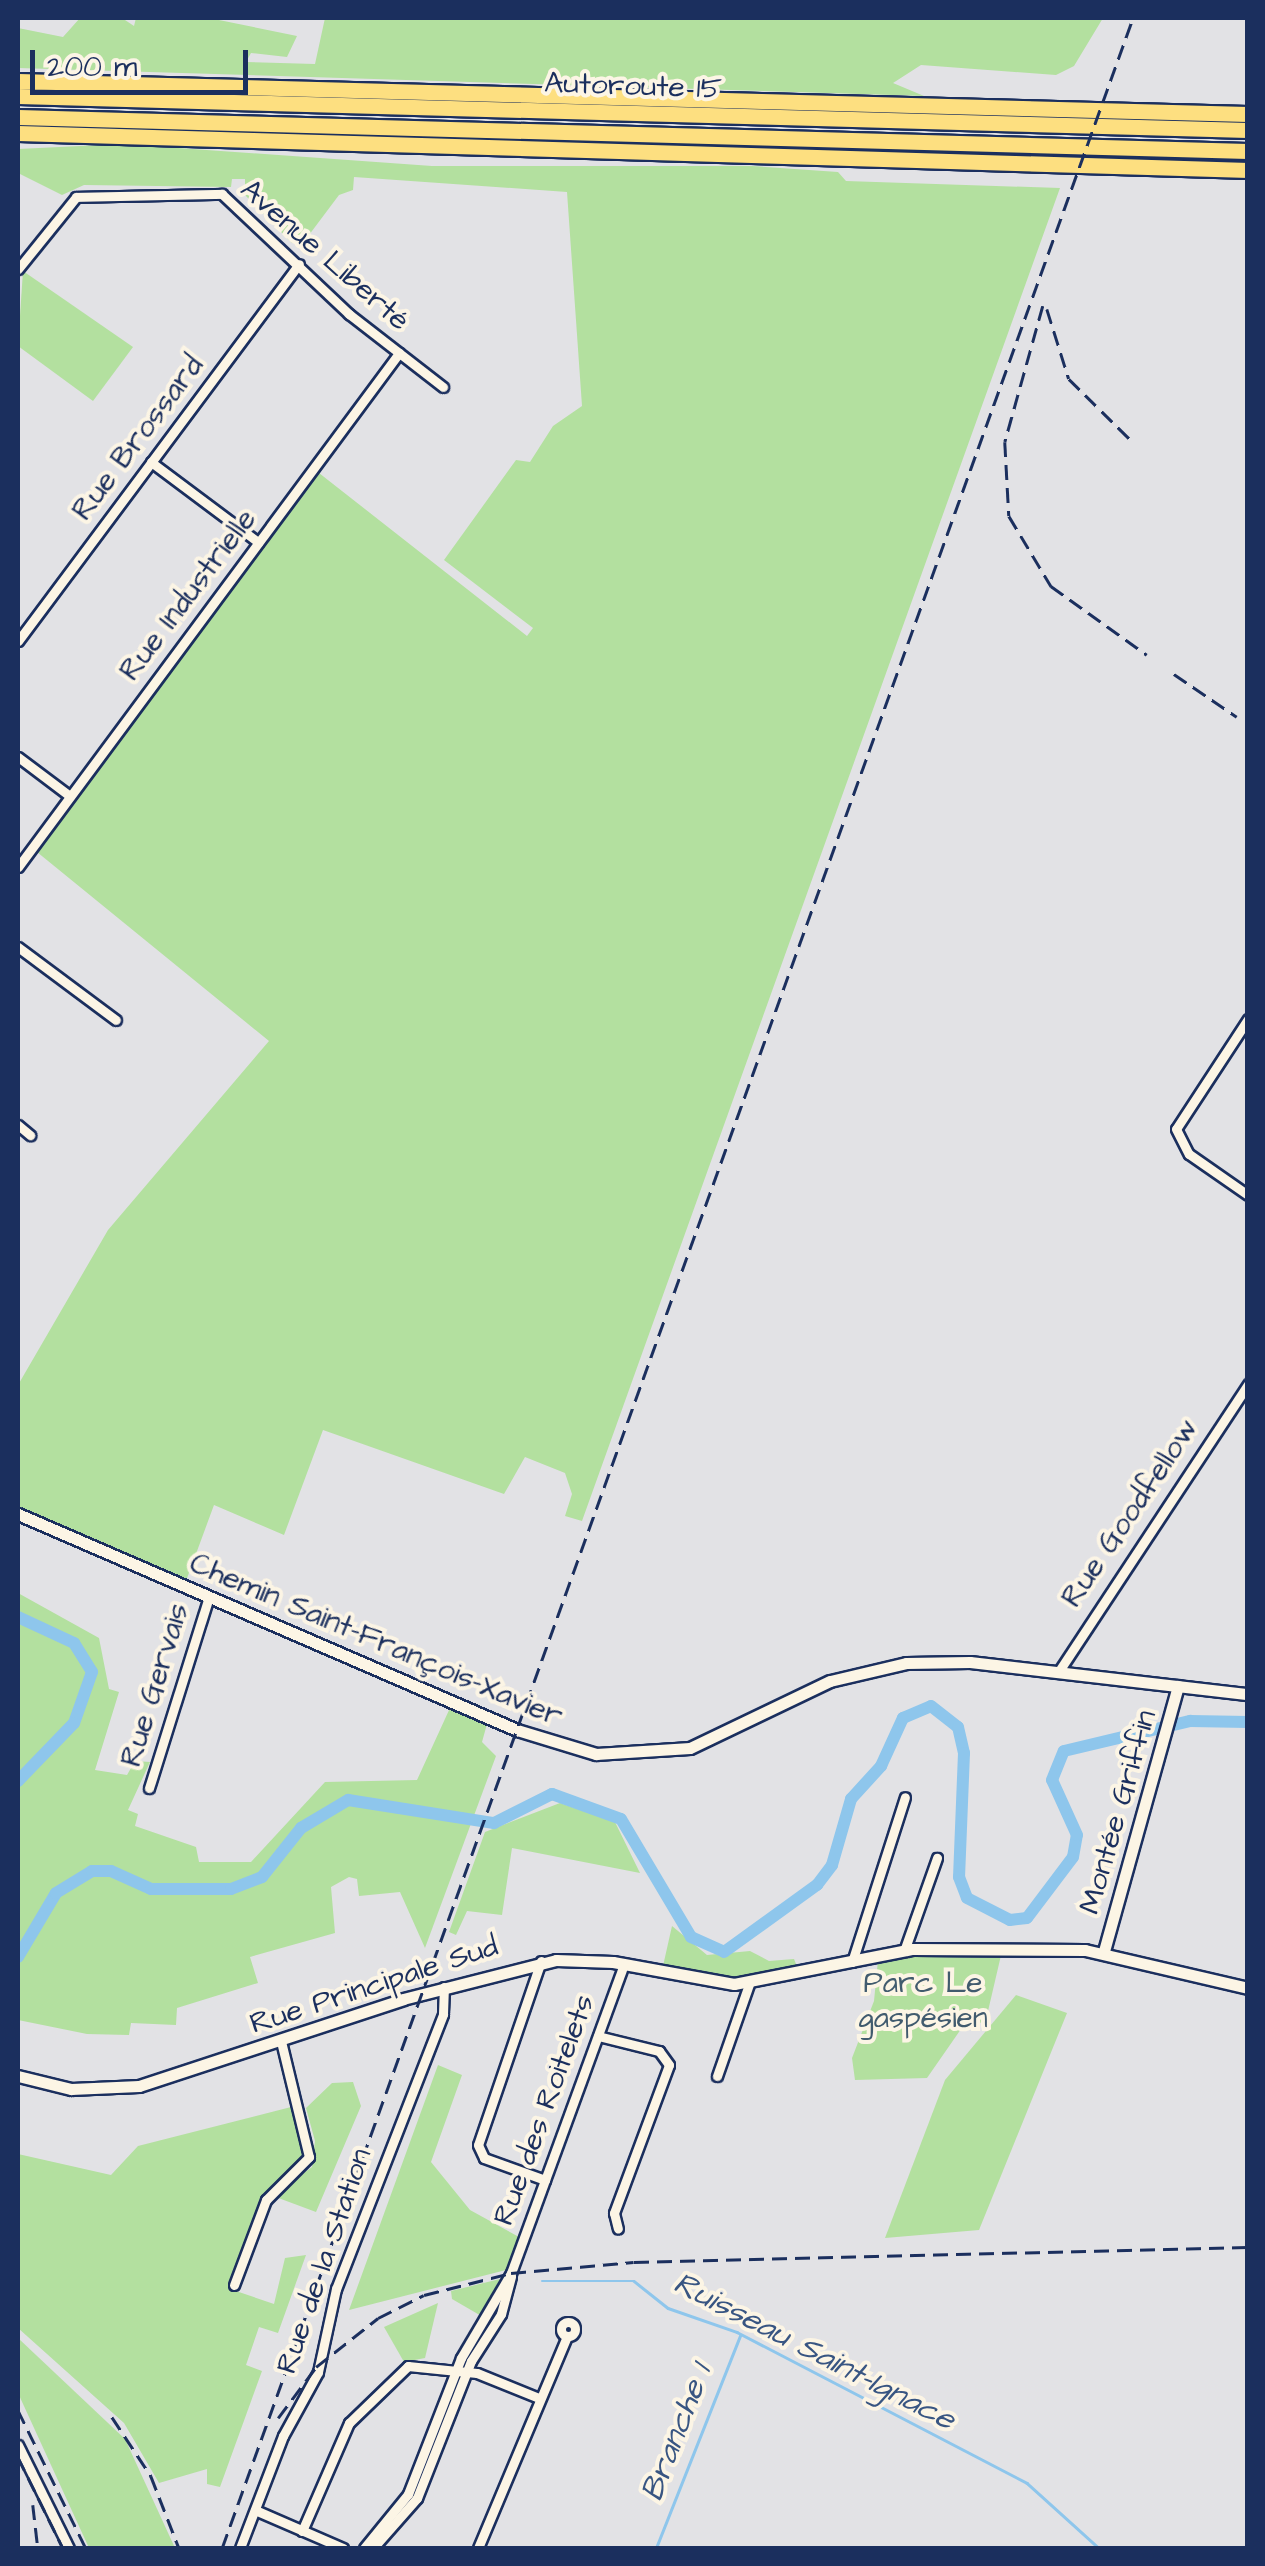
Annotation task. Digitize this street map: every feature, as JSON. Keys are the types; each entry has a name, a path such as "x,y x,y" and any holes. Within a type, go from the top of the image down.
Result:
{"highway":[{"path":"18,78 1248,114"},
{"name":"Autoroute 15","path":"18,96 1248,130"},
{"path":"1194,110 1248,105"},
{"name":"Autoroute 15","path":"18,118 1248,151"},
{"path":"18,136 1248,170"},
{"path":"670,136 750,156"}],"street":[{"name":"Avenue Liberté","path":"18,269 64,207 93,194 228,196 399,353 443,387"},
{"name":"Rue Brossard","path":"18,641 299,264"},
{"name":"Rue Industrielle","path":"18,867 399,353"},
{"path":"151,462 258,542"},
{"path":"18,756 70,796"},
{"path":"18,947 116,1020"},
{"path":"1248,1019 1176,1130 1189,1154 1248,1195"},
{"path":"18,1125 30,1134"},
{"name":"Rue Goodfellow","path":"1059,1671 1248,1384"},
{"name":"Chemin Saint-François-Xavier","path":"18,1514 516,1730 604,1755 690,1748 830,1681 890,1665 952,1661 1248,1694"},
{"name":"Rue Gervais","path":"149,1788 209,1596"},
{"name":"Montée Griffin","path":"1104,1952 1178,1686"},
{"path":"852,1962 904,1797"},
{"path":"904,1950 937,1858"},
{"path":"716,2076 749,1984 904,1950 1104,1952 1248,1988"},
{"path":"541,1962 478,2145 484,2158 545,2180"},
{"name":"Rue Principale Sud","path":"18,2076 71,2088 127,2088 444,1987 541,1962 624,1964 749,1984"},
{"name":"Rue des Roitelets","path":"373,2548 415,2490 462,2371 501,2314 511,2273 624,1964"},
{"name":"Rue de la Station","path":"240,2548 318,2372 336,2289 442,2014 444,1987"},
{"path":"598,2036 659,2052 668,2062 614,2214 618,2229"},
{"path":"234,2286 266,2200 309,2157 281,2040"},
{"path":"478,2548 566,2336"},
{"path":"302,2530 334,2446 373,2393 414,2363 462,2371 539,2398"},
{"path":"18,2445 69,2548"},
{"name":"Rue des Roitelets","path":"364,2548 415,2490"},
{"path":"255,2510 343,2548"}],"green space":[{"path":"80,18 122,18 134,26 136,18 209,18 297,36 287,57 251,53 246,62 315,64 325,18 1103,18 1074,66 1056,75 921,65 893,83 924,96 18,68 18,28 63,37"},
{"path":"122,144 432,166 752,166 838,172 846,181 1060,188 582,1521 565,1516 572,1494 565,1473 525,1457 504,1494 323,1430 284,1535 214,1505 186,1581 18,1507 18,1385 108,1230 269,1041 37,852 319,473 527,636 533,628 444,560 516,460 530,462 553,426 582,406 567,192 354,177 353,190 339,195 306,239 292,243 245,195 245,179 232,179 231,187 84,185 62,195 18,173 18,149"},
{"path":"23,271 133,347 93,401 18,346"},
{"path":"18,1593 99,1638 109,1689 119,1692 95,1770 127,1775 135,1761 150,1762 128,1810 138,1814 135,1826 196,1847 199,1862 251,1862 325,1782 417,1780 450,1708 487,1724 482,1742 496,1756 425,1948 400,1892 359,1896 357,1879 349,1877 331,1887 335,1933 250,1957 258,1983 177,2008 176,2025 131,2023 129,2035 87,2034 18,2020"},
{"path":"560,1803 615,1822 640,1873 512,1848 502,1915 467,1911 456,1935 449,1932 485,1832"},
{"path":"672,1926 707,1955 750,1951 769,1961 794,1959 798,1969 723,1979 663,1966"},
{"name":"Parc Le gaspésien","path":"930,1951 1002,1951 985,2024 968,2019 927,2078 855,2080 852,2058 874,2001 878,1960"},
{"path":"1016,1995 1067,2013 979,2230 885,2238 945,2080"},
{"path":"438,2065 462,2075 431,2162 470,2210 519,2237 506,2270 349,2310"},
{"path":"353,2082 361,2106 316,2212 273,2196 312,2167 315,2141 306,2108 332,2083"},
{"path":"295,2106 306,2155 260,2201 230,2289 274,2304 285,2258 306,2255 278,2333 259,2327 246,2365 262,2371 220,2487 207,2484 207,2469 159,2483 124,2423 18,2328 18,2154 111,2175 138,2146"},
{"path":"500,2279 483,2317 452,2299 451,2291"},
{"path":"438,2303 425,2358 404,2362 384,2327"},
{"path":"18,2338 125,2439 175,2548 89,2548 18,2393"}],"waterway":[{"path":"18,1617 74,1643 92,1672 74,1723 18,1781"},
{"path":"18,1957 56,1893 92,1871 111,1871 151,1889 231,1889 262,1877 301,1828 348,1800 494,1823 552,1794 621,1819 691,1937 724,1952 817,1885 832,1865 851,1799 881,1766 903,1718 931,1706 958,1727 964,1753 959,1877 967,1898 1010,1920 1027,1918 1073,1857 1077,1835 1052,1780 1064,1751 1190,1721 1248,1722"},
{"name":"Ruisseau Saint-Ignace","path":"542,2281 634,2281 668,2308 737,2332 1027,2483 1099,2548"},
{"name":"Branche 1","path":"656,2548 740,2336"}],"railway":[{"path":"222,2548 1133,18"},
{"path":"1043,306 1005,442 1009,516 1051,586 1147,655"},
{"path":"1047,309 1069,379 1134,443"},
{"path":"1174,674 1237,717"},
{"path":"278,2418 316,2367 378,2318 424,2295 511,2273 634,2262 1248,2247"},
{"path":"18,2410 86,2548"},
{"path":"112,2417 151,2476 179,2548"},
{"path":"18,2457 63,2548"},
{"path":"33,2505 38,2548"}]}
